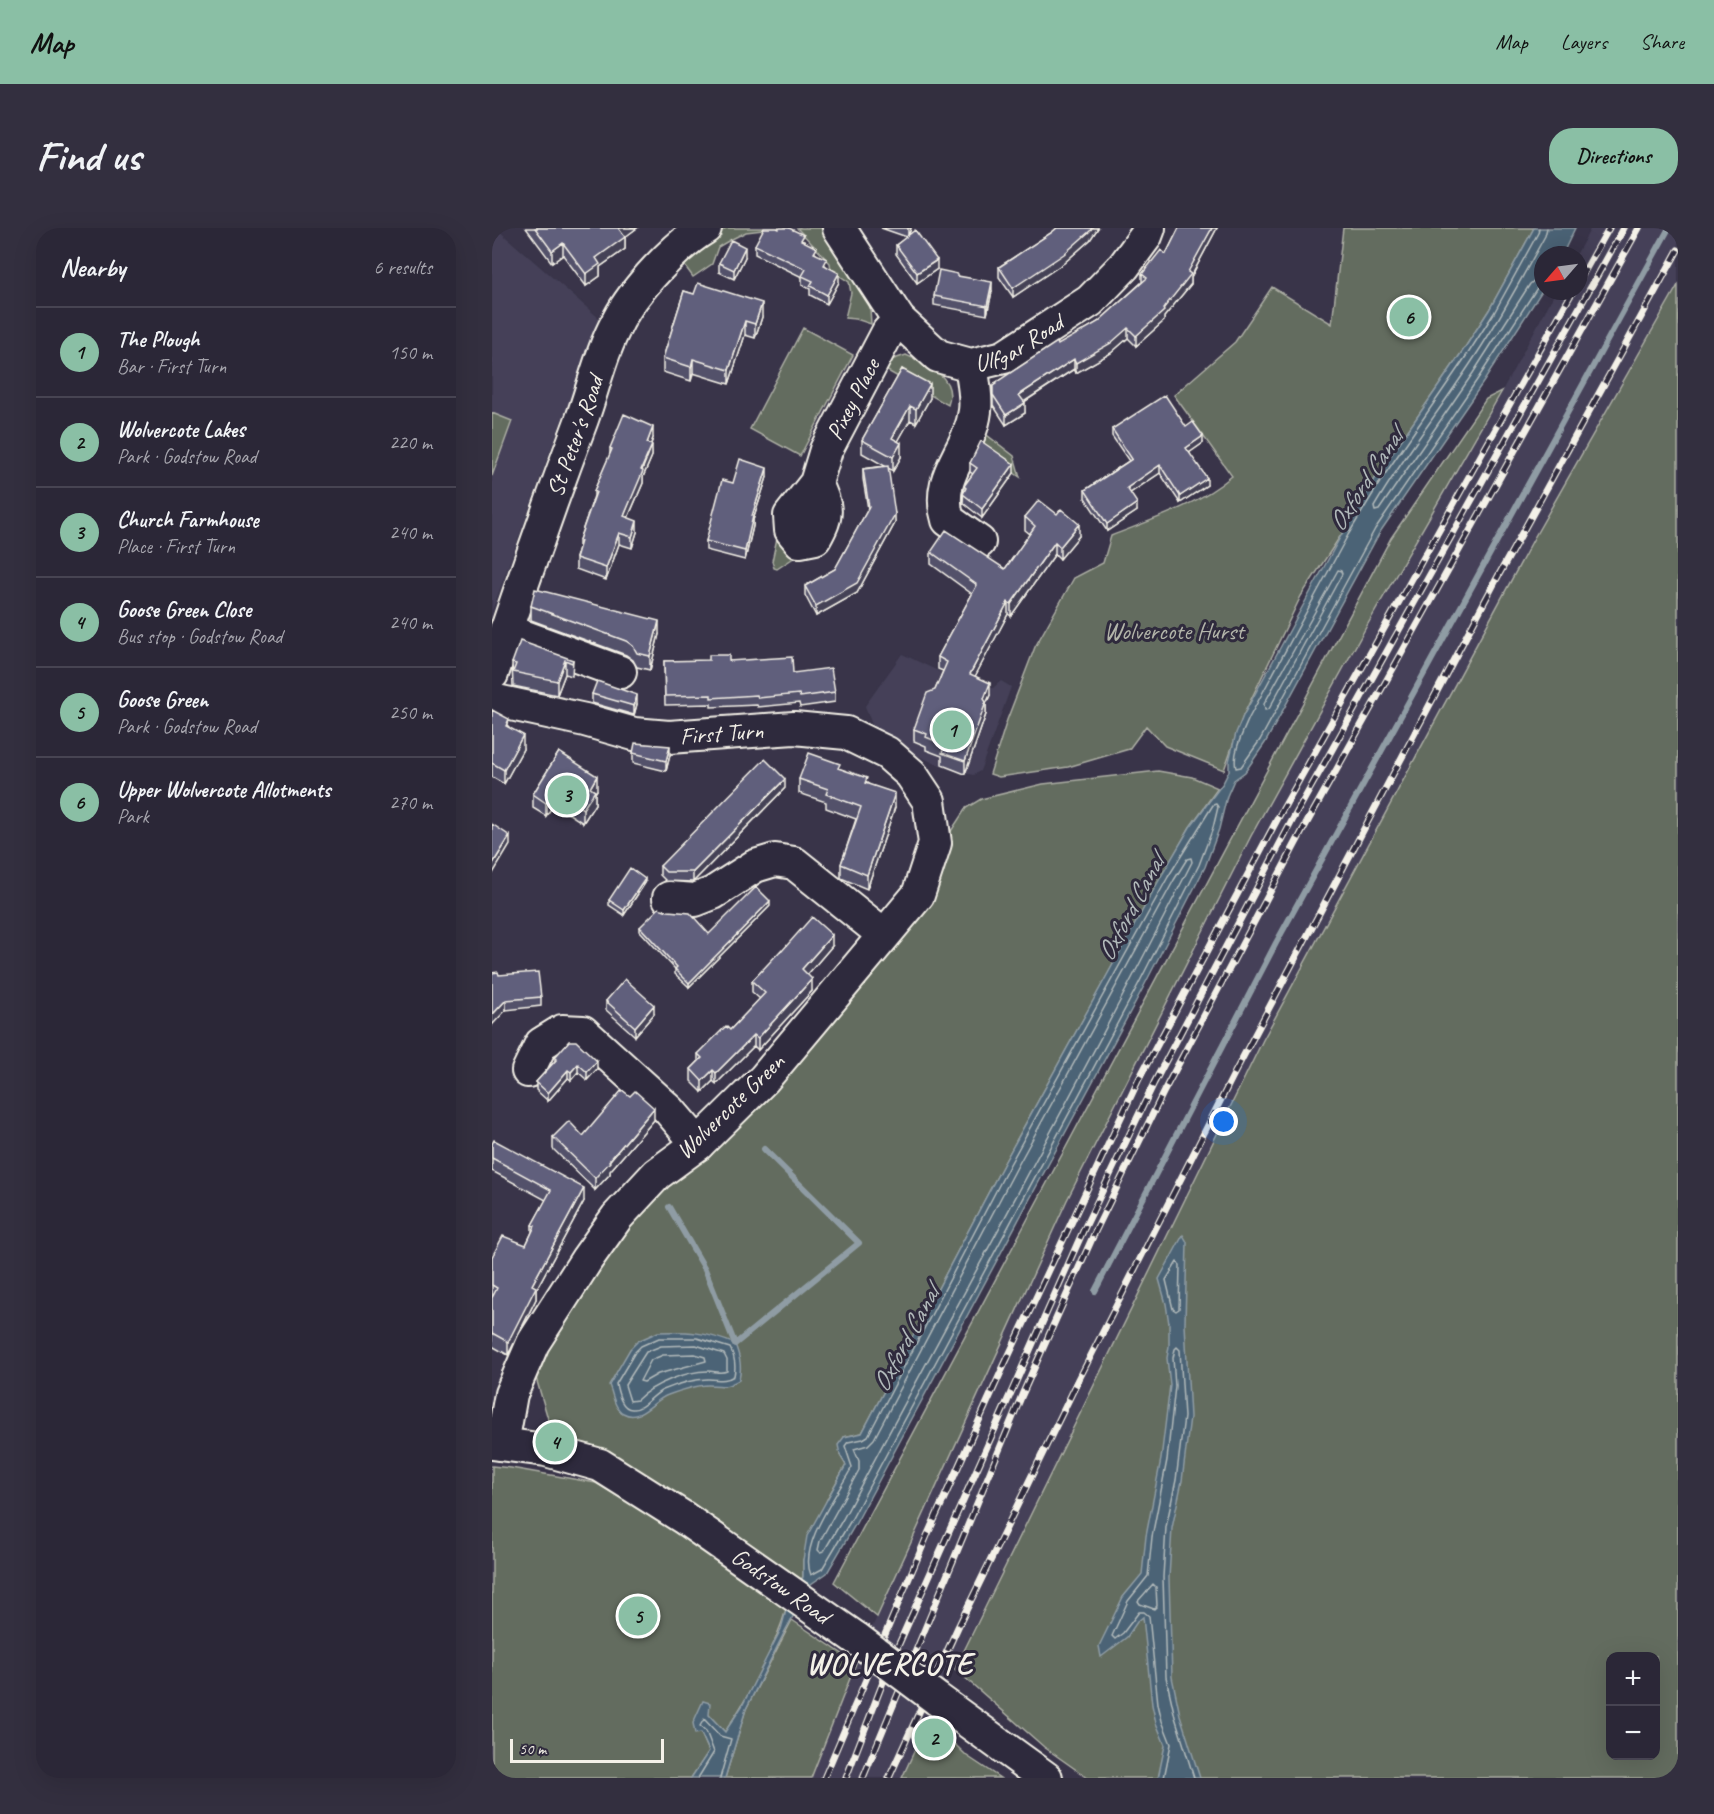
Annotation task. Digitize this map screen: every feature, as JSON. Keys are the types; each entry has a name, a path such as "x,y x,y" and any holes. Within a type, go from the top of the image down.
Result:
{"street":[{"name":"St Peter's Road","path":"492,674 601,360 618,320 627,305 666,259 705,228"},
{"name":"Ulfgar Road","path":"838,228 899,320 938,356 971,365 1004,357 1090,301 1124,266 1146,236 1149,228"},
{"name":"Pixey Place","path":"816,483 826,450 888,332 899,320"},
{"path":"971,365 976,410 967,439 952,468 943,497 948,520 979,542"},
{"path":"506,630 620,672"},
{"name":"First Turn","path":"492,700 585,720 634,734 669,737 794,728 846,733 887,753 911,774 929,801"},
{"name":"Wolvercote Green","path":"497,1444 511,1394 533,1343 617,1217 657,1174 698,1144 764,1079 883,934 918,895 935,843 929,801"},
{"path":"669,898 695,900 713,893 756,866 775,860 794,863 883,934"},
{"path":"528,1071 541,1044 562,1031 583,1032 669,1110 698,1144"},
{"name":"Godstow Road","path":"497,1444 546,1450 600,1465 766,1574 1046,1778"}],"shaded area":[{"path":"492,228 502,228 499,231 601,320 550,451 492,611"},
{"path":"1591,228 1678,228 1678,285 1534,538 1263,1040 902,1778 811,1778 856,1663 1067,1200 1251,836 1551,300 1588,300 1588,246 1581,246"},
{"path":"902,654 970,686 993,688 1001,681 1011,687 980,771 973,775 948,769 877,738 865,706"}],"green space":[{"path":"726,228 779,228 746,232 730,240 718,247 712,264 693,277 682,262 701,243"},
{"path":"797,228 823,228 866,290 871,324 845,318 851,293 849,282 831,270 830,263"},
{"name":"Wolvercote Hurst","path":"1343,228 1534,228 1489,310 1378,474 1301,596 1243,716 1224,770 1165,746 1146,726 1129,749 1068,767 999,777 990,774 1007,720 1035,647 1074,578 1103,563 1111,536 1189,504 1232,476 1174,395 1235,342 1272,287 1332,324"},
{"path":"1678,285 1678,1778 1088,1778 1044,1747 955,1669 1263,1040 1534,538"},
{"path":"803,328 853,355 800,456 750,429"},
{"path":"906,355 931,367 944,379 950,395 948,405 884,369 891,360"},
{"path":"1502,391 1365,629 1251,836 1067,1200 877,1617 834,1582 1391,538 1486,399"},
{"path":"492,413 512,421 492,476"},
{"path":"980,434 988,436 1014,456 1020,477 983,452"},
{"path":"780,537 801,553 777,569 774,568 772,561 777,538"},
{"path":"1158,771 1192,777 1218,788 1190,827 1163,874 1004,1163 862,1433 844,1437 840,1455 846,1465 828,1497 803,1560 803,1577 793,1586 608,1459 551,1429 534,1371 599,1256 942,845 966,808 981,799 1043,784"},
{"path":"492,1466 596,1483 756,1578 788,1603 761,1670 725,1732 709,1715 701,1733 709,1751 691,1778 492,1778"},
{"path":"792,1620 856,1663 811,1778 725,1778 746,1709"},
{"path":"929,1719 967,1756 1000,1778 902,1778"}],"water":[{"path":"1534,228 1575,228 1566,246 1534,246 1534,300 1536,300 1484,381 1380,532 1265,743 1245,772 1234,780 1205,867 1144,986 855,1525 827,1573 811,1584 785,1631 746,1709 725,1778 691,1778 709,1751 701,1733 695,1734 693,1723 703,1701 710,1703 709,1715 725,1732 742,1706 781,1629 788,1603 803,1577 807,1536 846,1465 840,1455 838,1445 844,1437 862,1433 1004,1163 1163,873 1190,827 1223,783 1229,771 1229,761 1236,733 1243,716 1343,532 1378,474 1489,310"},
{"path":"1183,1235 1187,1242 1185,1324 1190,1417 1182,1481 1172,1528 1169,1578 1172,1677 1180,1715 1200,1778 1158,1778 1165,1745 1152,1705 1143,1617 1127,1637 1101,1657 1099,1646 1123,1597 1142,1574 1146,1536 1161,1459 1170,1385 1167,1358 1169,1324 1159,1279"},
{"path":"658,1332 697,1333 735,1344 740,1362 739,1380 727,1386 703,1385 688,1388 662,1398 636,1415 623,1413 616,1404 609,1385 630,1349 638,1341"}],"building":[{"path":"535,228 620,228 625,237 596,258 600,264 586,274 563,243 552,251"},
{"path":"764,228 789,228 804,235 801,240 817,248 814,253 827,259 824,265 839,273 827,295 810,286 813,281 802,276 806,269 755,245"},
{"path":"1057,228 1092,228 1064,254 1013,288 999,267"},
{"path":"1179,228 1212,228 1188,272 1191,274 1163,309 1164,311 1136,336 1128,328 1111,343 1076,363 1074,359 1019,395 1025,403 1006,415 993,395 995,383 1057,342 1058,345 1098,322 1147,278 1142,274 1161,250 1166,254"},
{"path":"915,230 937,260 917,273 896,245"},
{"path":"731,240 745,247 734,270 719,263"},
{"path":"939,270 992,282 987,306 934,296"},
{"path":"698,283 762,303 755,324 745,321 729,370 693,359 691,367 663,358 684,291 694,294"},
{"path":"902,369 930,384 916,409 910,406 892,438 901,443 893,457 862,440"},
{"path":"1165,395 1186,427 1193,422 1203,436 1186,448 1207,478 1180,496 1160,465 1127,488 1137,503 1107,524 1085,490 1132,459 1112,429"},
{"path":"624,414 653,427 647,443 652,445 624,516 637,521 632,537 619,533 606,568 576,558 581,541 579,540 596,492 594,491"},
{"path":"981,441 1014,464 982,509 963,494 966,488 964,486 977,468 970,463"},
{"path":"740,459 767,468 752,516 745,551 706,541 722,480 733,483"},
{"path":"888,466 895,514 857,583 816,606 805,586 835,569 869,507 863,469"},
{"path":"1039,500 1057,514 1061,509 1079,524 1060,547 1055,542 1011,604 1008,602 970,674 990,683 984,699 986,702 965,761 942,753 945,745 914,729 927,693 935,690 947,662 938,657 977,585 931,552 946,530 1005,569 1035,526 1025,517"},
{"path":"535,589 659,621 650,656 637,653 626,641 531,606"},
{"path":"520,641 573,660 572,663 565,660 557,681 513,672 516,664 512,663"},
{"path":"709,655 729,655 729,661 792,657 793,673 831,668 835,692 800,697 799,694 758,698 757,695 711,698 711,695 665,696 664,661 709,660"},
{"path":"597,681 637,695 634,706 592,694"},
{"path":"492,710 509,719 506,726 523,735 504,770 492,763"},
{"path":"635,743 670,746 666,761 633,753"},
{"path":"559,752 597,776 590,788 595,791 583,809 554,791 546,803 533,794"},
{"path":"809,753 840,764 838,768 867,778 865,783 895,793 867,875 841,864 861,807 826,794 828,789 799,779"},
{"path":"765,759 785,779 693,872 666,872 660,866"},
{"path":"492,824 510,836 492,865"},
{"path":"630,868 645,879 624,910 609,900"},
{"path":"756,887 770,901 689,983 640,927 659,908 690,913 709,934"},
{"path":"812,917 832,935 802,969 812,979 758,1038 754,1035 716,1073 713,1070 702,1081 691,1069 702,1058 698,1054 726,1026 730,1030 765,993 752,981"},
{"path":"498,972 499,975 538,972 541,997 506,1000 492,1015 492,973"},
{"path":"625,979 654,1005 635,1027 606,1001"},
{"path":"569,1041 576,1041 597,1061 587,1072 578,1064 571,1072 568,1070 548,1093 536,1082 557,1059 555,1057"},
{"path":"622,1090 630,1096 635,1091 654,1108 595,1178 553,1137 569,1121 583,1136"},
{"path":"494,1140 584,1188 532,1285 536,1287 508,1342 492,1333 492,1298 497,1288 492,1285 492,1257 503,1236 526,1245 535,1226 532,1225 551,1190 492,1158"}],"waterway":[{"path":"1095,1291 1276,943 1669,228"},
{"path":"669,1207 705,1269 735,1344 859,1243 764,1149"}],"railway":[{"path":"1588,265 1609,228"},
{"path":"846,1778 890,1664 1084,1229 1154,1083 1292,821 1624,228"},
{"path":"863,1778 1022,1395 1095,1232 1164,1091 1304,828 1639,228"},
{"path":"889,1778 958,1627 1075,1387 1235,1072 1496,580 1678,250"},
{"path":"824,1778 927,1536 1001,1372 1139,1079 1279,816 1568,300"}],"place":[{"name":"Upper Wolvercote Allotments","path":"1409,317"},
{"name":"The Plough","path":"952,730"},
{"name":"Church Farmhouse","path":"567,795"},
{"name":"Goose Green Close","path":"555,1442"},
{"name":"Goose Green","path":"638,1616"},
{"name":"Wolvercote Lakes","path":"934,1738"}],"district":[{"name":"WOLVERCOTE","path":"890,1664"}],"water label":[{"name":"Oxford Canal","path":"1365,480"},
{"name":"Oxford Canal","path":"1130,908"},
{"name":"Oxford Canal","path":"905,1339"}]}
